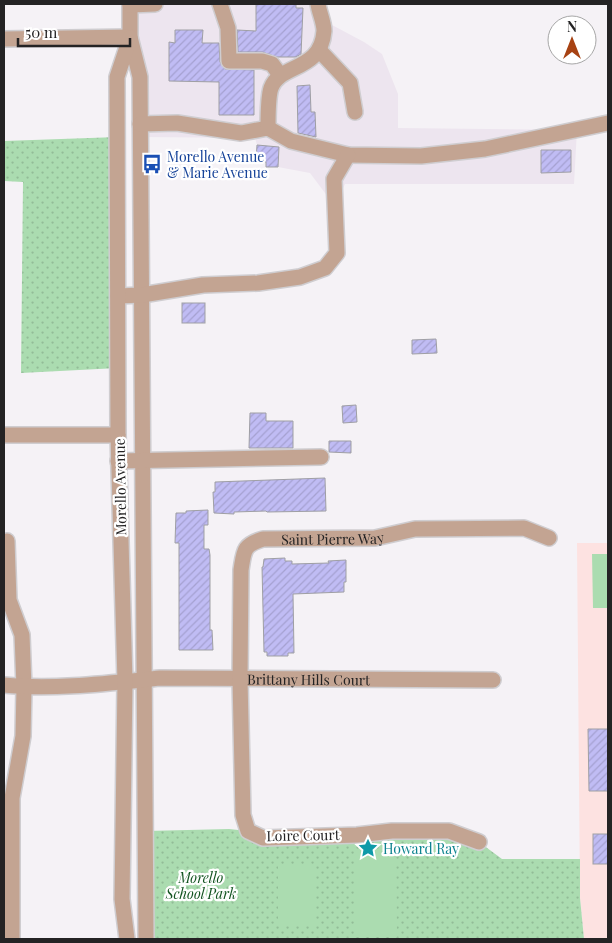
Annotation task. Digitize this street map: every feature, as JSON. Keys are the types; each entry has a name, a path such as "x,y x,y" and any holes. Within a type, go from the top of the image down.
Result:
{"street":[{"path":"130,4 155,4"},
{"name":"Morello Avenue","path":"130,4 130,37 140,77 146,939"},
{"path":"220,4 228,28 228,61 262,61 272,64 280,75"},
{"path":"268,128 271,88 280,75 305,64 319,50 324,30 318,4"},
{"path":"4,38 130,37"},
{"name":"Morello Avenue","path":"127,939 122,899 125,682 118,461 118,77 130,37"},
{"path":"319,50 350,83 355,112"},
{"path":"140,124 177,123 241,133 268,128 291,141 348,154 421,156 484,149 608,123"},
{"path":"118,296 142,295 203,286 258,283 300,277 326,268 337,253 334,179 348,154"},
{"path":"4,435 118,435"},
{"path":"118,461 320,457"},
{"name":"Saint Pierre Way","path":"240,678 241,570 243,552 251,542 263,539 375,538 415,529 524,528 549,538"},
{"path":"7,541 9,600 22,635 24,687 22,736 12,798 12,939"},
{"name":"Brittany Hills Court","path":"4,685 24,687 125,682 160,678 493,680"},
{"name":"Loire Court","path":"240,678 243,815 248,831 263,838 392,831 449,831 479,842"}],"shaded area":[{"path":"130,4 319,4 332,25 382,54 398,94 398,128 577,130 574,184 345,184 339,197 328,197 310,173 278,167 266,167 266,162 256,161 257,145 255,138 140,137"},
{"path":"577,543 608,543 608,939 584,939 580,898"}],"green space":[{"path":"118,137 118,368 21,373 23,182 4,181 4,141"},
{"path":"592,554 608,554 608,608 593,608"},
{"name":"Morello School Park","path":"229,829 248,831 392,831 479,842 502,859 580,859 580,898 584,939 146,939 146,831"},
{"path":"355,855 396,855 397,937 355,937"},
{"path":"278,865 314,865 314,924 278,924"}],"building":[{"path":"256,4 296,4 296,8 303,8 301,54 296,57 277,57 262,52 238,52 237,30 256,31"},
{"path":"175,30 203,30 202,43 219,43 220,62 225,69 254,70 254,115 219,115 219,82 169,81 169,42 175,43"},
{"path":"310,85 311,112 315,112 316,137 298,133 297,86"},
{"path":"257,145 279,147 278,167 266,167 266,162 256,161"},
{"path":"541,150 571,150 571,172 541,173"},
{"path":"182,303 205,303 205,323 182,323"},
{"path":"436,339 437,353 412,354 412,340"},
{"path":"356,405 357,422 343,423 342,406"},
{"path":"250,413 266,413 266,421 293,421 293,448 249,448"},
{"path":"329,441 351,441 351,453 329,452"},
{"path":"325,478 326,511 214,513 213,492 215,492 215,482"},
{"path":"208,510 208,525 204,525 204,549 209,549 210,555 210,630 212,630 213,650 179,650 179,543 175,543 176,513"},
{"path":"285,558 285,561 292,561 292,564 329,563 328,561 346,560 346,582 344,582 344,592 293,594 294,653 288,653 288,656 267,656 267,652 264,652 262,567 264,559"},
{"path":"588,729 608,729 608,791 589,791"},
{"path":"593,834 608,834 608,864 593,864"}],"place":[{"name":"Morello Avenue & Marie Avenue","path":"152,164"},
{"name":"Howard Ray","path":"368,848"}]}
